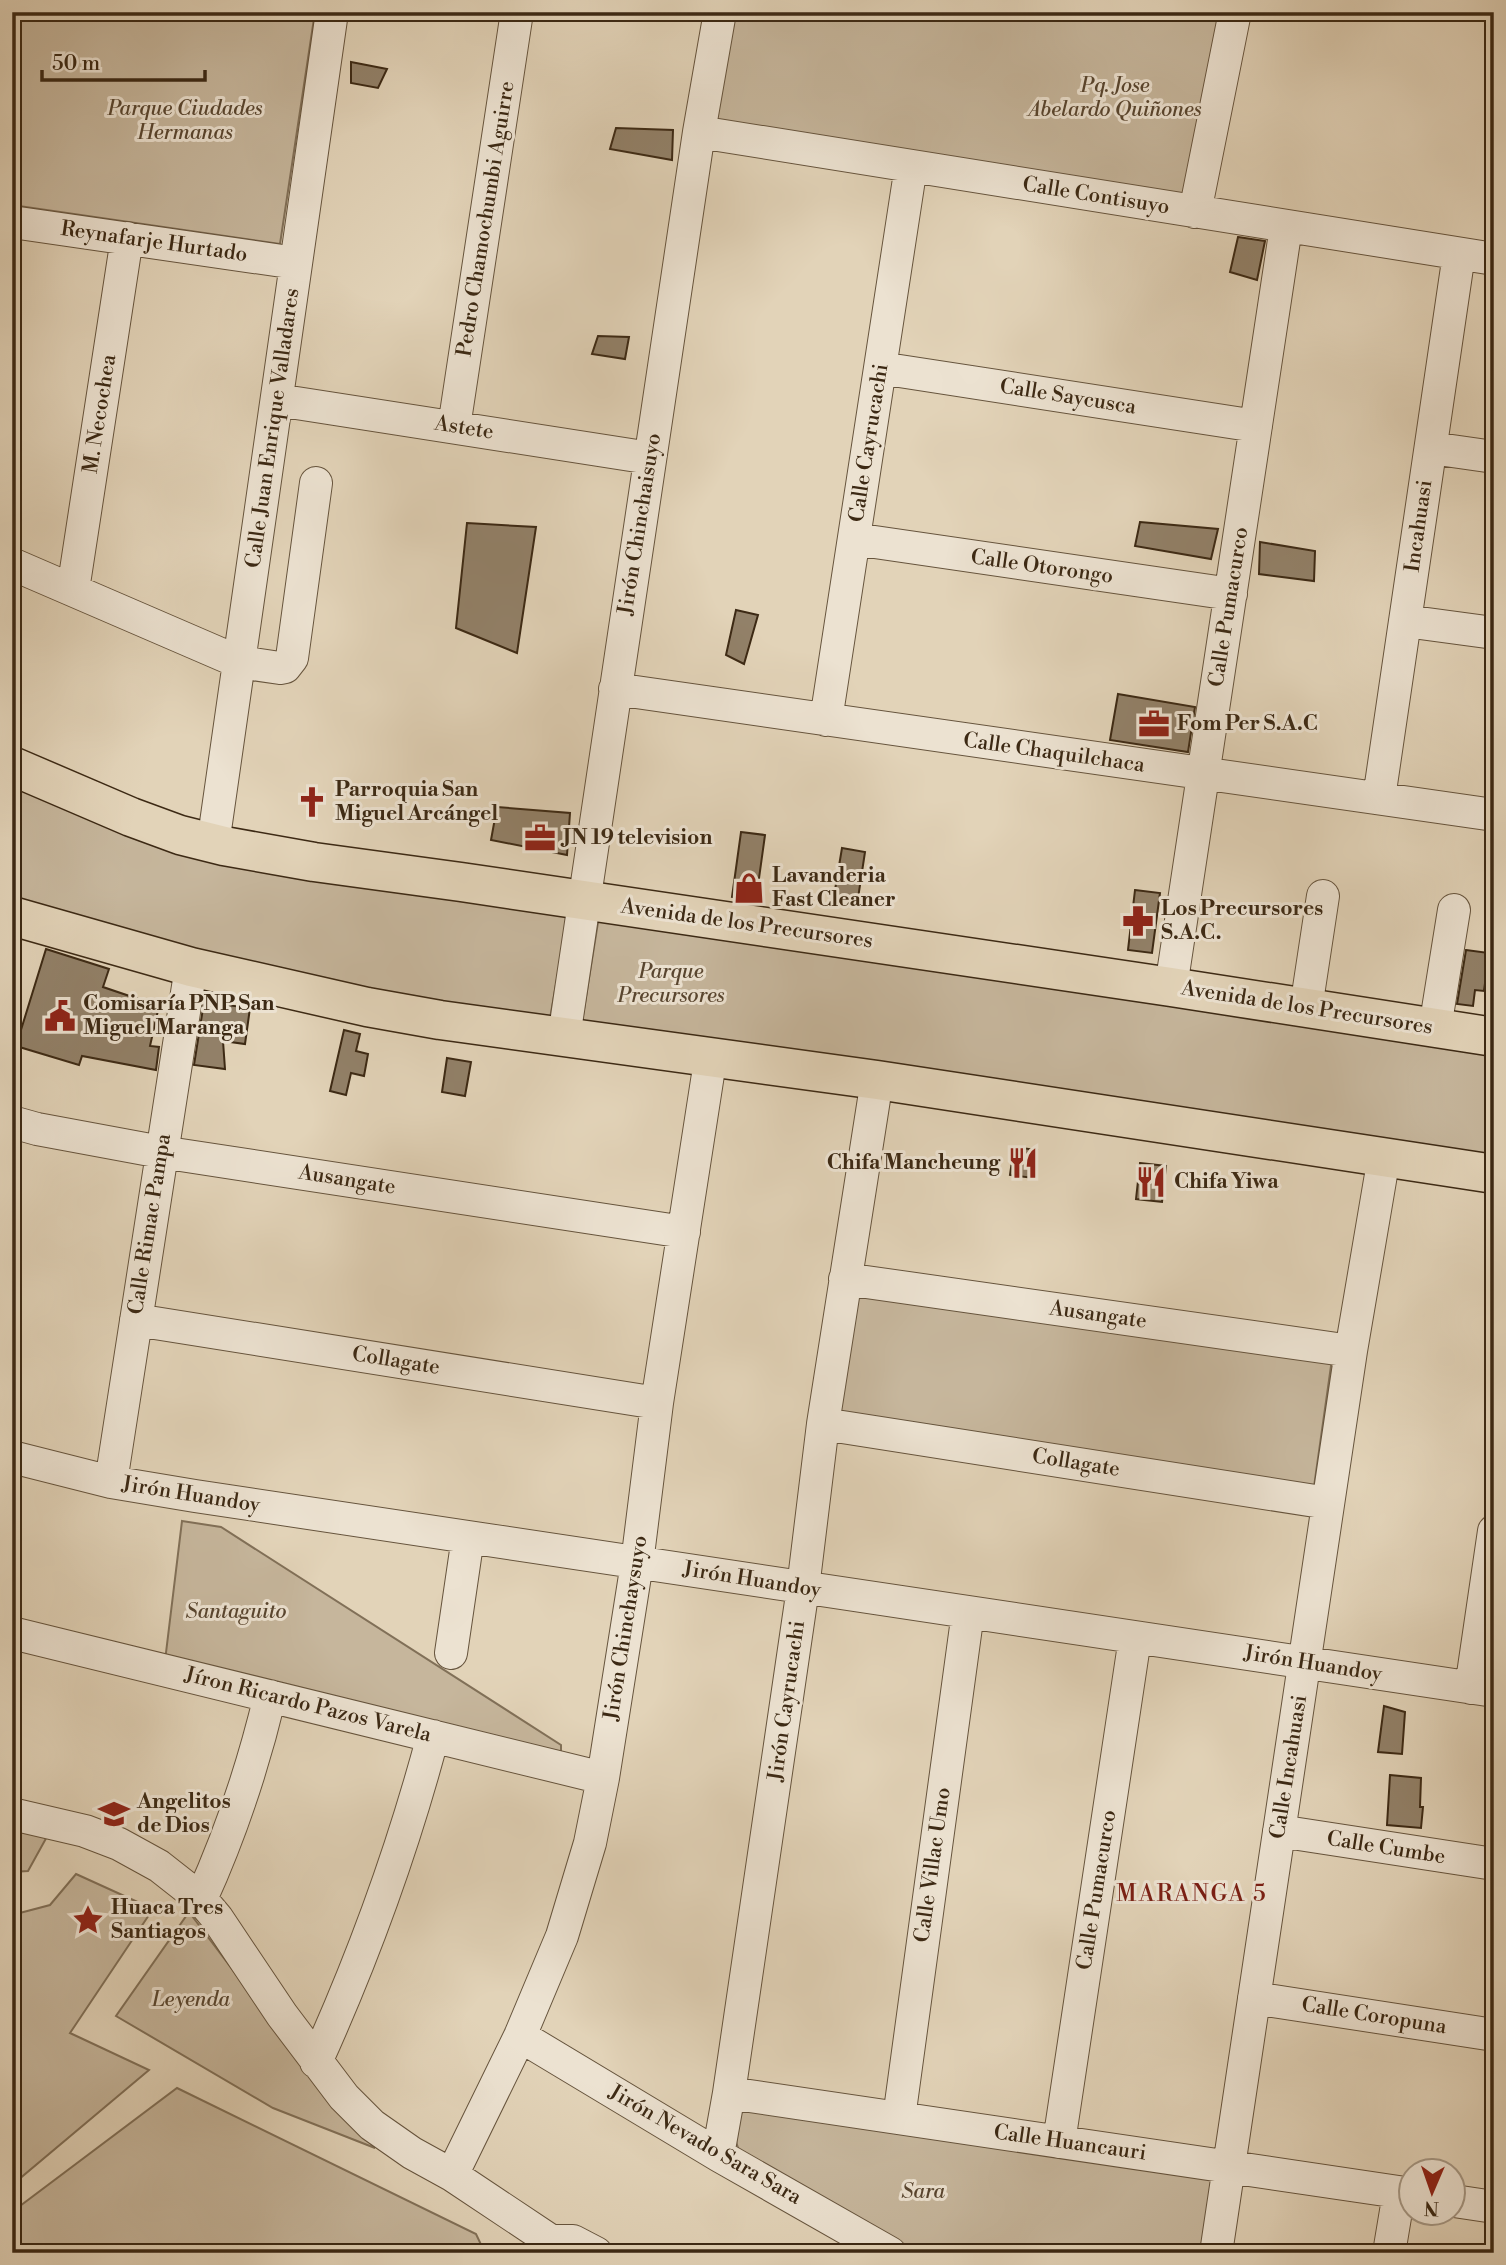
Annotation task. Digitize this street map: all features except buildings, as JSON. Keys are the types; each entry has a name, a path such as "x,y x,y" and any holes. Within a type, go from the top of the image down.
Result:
{"main road":[{"name":"Avenida de los Precursores","path":"12,766 131,817 213,844 314,862 1494,1037"},
{"path":"12,916 191,967 367,1007 565,1037 711,1055 1494,1174"}],"street":[{"name":"Calle Juan Enrique Valladares","path":"213,844 332,12"},
{"name":"Pedro Chamochumbi Aguirre","path":"454,426 517,12"},
{"name":"Jirón Chinchaisuyo","path":"565,1037 699,132 720,12"},
{"path":"1195,212 1235,12"},
{"name":"Calle Contisuyo","path":"699,132 1494,259"},
{"name":"Calle Cayrucachi","path":"826,720 911,166"},
{"name":"Reynafarje Hurtado","path":"12,222 296,263"},
{"name":"Calle Pumacurco","path":"1171,987 1286,227"},
{"name":"M. Necochea","path":"72,590 127,238"},
{"name":"Incahuasi","path":"1380,797 1459,254"},
{"name":"Calle Saycusca","path":"880,368 1256,426"},
{"name":"Astete","path":"277,400 650,458"},
{"path":"1431,448 1494,457"},
{"path":"12,564 239,662 275,669 285,667 292,659 316,483"},
{"name":"Calle Otorongo","path":"854,539 1231,594"},
{"path":"1405,621 1494,633"},
{"name":"Calle Chaquilchaca","path":"615,689 1494,815"},
{"path":"1306,1008 1323,896"},
{"path":"1435,1028 1454,910"},
{"name":"Calle Rimac Pampa","path":"111,1482 191,967"},
{"name":"Jirón Chinchaysuyo","path":"452,2175 520,2036 562,1936 590,1843 637,1563 657,1403 711,1055"},
{"name":"Jirón Cayrucachi","path":"718,2155 803,1588 823,1423 877,1080"},
{"name":"Ausangate","path":"12,1122 161,1152 684,1232"},
{"name":"Calle Incahuasi","path":"1216,2253 1351,1351 1384,1157"},
{"name":"Ausangate","path":"845,1279 1351,1351"},
{"name":"Collagate","path":"136,1320 657,1403"},
{"name":"Collagate","path":"823,1423 1328,1503"},
{"name":"Jirón Huandoy","path":"12,1457 111,1482 1482,1690"},
{"path":"1482,1690 1494,1531"},
{"path":"451,1654 468,1537"},
{"name":"Calle Villac Umo","path":"899,2118 968,1612"},
{"name":"Jíron Ricardo Pazos Varela","path":"12,1633 603,1778"},
{"name":"Calle Pumacurco","path":"1059,2142 1135,1638"},
{"path":"201,1899 242,1800 270,1696"},
{"path":"316,2062 345,1999 390,1882 433,1736"},
{"path":"12,1814 85,1831 119,1844 159,1866 201,1899 217,1918 316,2062 344,2097 372,2124 412,2153 452,2175 550,2249 573,2241 596,2253"},
{"name":"Calle Cumbe","path":"1279,1831 1494,1864"},
{"name":"Calle Coropuna","path":"1254,1998 1494,2035"},
{"name":"Jirón Nevado Sara Sara","path":"520,2036 718,2155 890,2253"},
{"name":"Calle Huancauri","path":"729,2092 1398,2193"},
{"path":"1468,2203 1494,2207"},
{"path":"1389,2253 1398,2220"}],"green space":[{"name":"Parque Ciudades Hermanas","path":"14,12 315,12 280,244 12,205"},
{"name":"Pq. Jose Abelardo Quiñones","path":"736,12 1224,12 1184,196 714,123"},
{"name":"Parque Precursores","path":"12,770 193,851 569,911 549,1024 426,1006 12,904"},
{"name":"Parque Precursores","path":"599,916 1494,1050 1494,1165 581,1028"},
{"path":"857,1290 1332,1359 1313,1494 835,1417"},
{"name":"Santaguito","path":"182,1521 221,1527 561,1745 561,1759 165,1661"},
{"path":"12,1814 54,1824 28,1871 12,1872"},
{"path":"76,1874 153,1909 70,2033 149,2070 12,2185 12,1915 50,1905"},
{"name":"Leyenda","path":"189,1912 288,2043 375,2148 273,2108 116,2016"},
{"path":"177,2088 476,2234 485,2253 12,2253 12,2212"},
{"name":"Sara","path":"746,2110 1208,2172 1215,2182 1205,2253 907,2253 743,2155 737,2146 736,2131 738,2115"}],"place":[{"name":"Fom Per S.A.C","path":"1154,724"},
{"name":"Parroquia San Miguel Arcángel","path":"312,802"},
{"name":"JN 19 television","path":"540,838"},
{"name":"Lavanderia Fast Cleaner","path":"749,888"},
{"name":"Los Precursores S.A.C.","path":"1138,921"},
{"name":"Comisaría PNP San Miguel Maranga","path":"60,1016"},
{"name":"Chifa Mancheung","path":"1023,1163"},
{"name":"Chifa Yiwa","path":"1151,1182"},
{"name":"Angelitos de Dios","path":"114,1814"},
{"name":"Huaca Tres Santiagos","path":"88,1920"}],"district":[{"name":"MARANGA 5","path":"1192,1894"}]}
